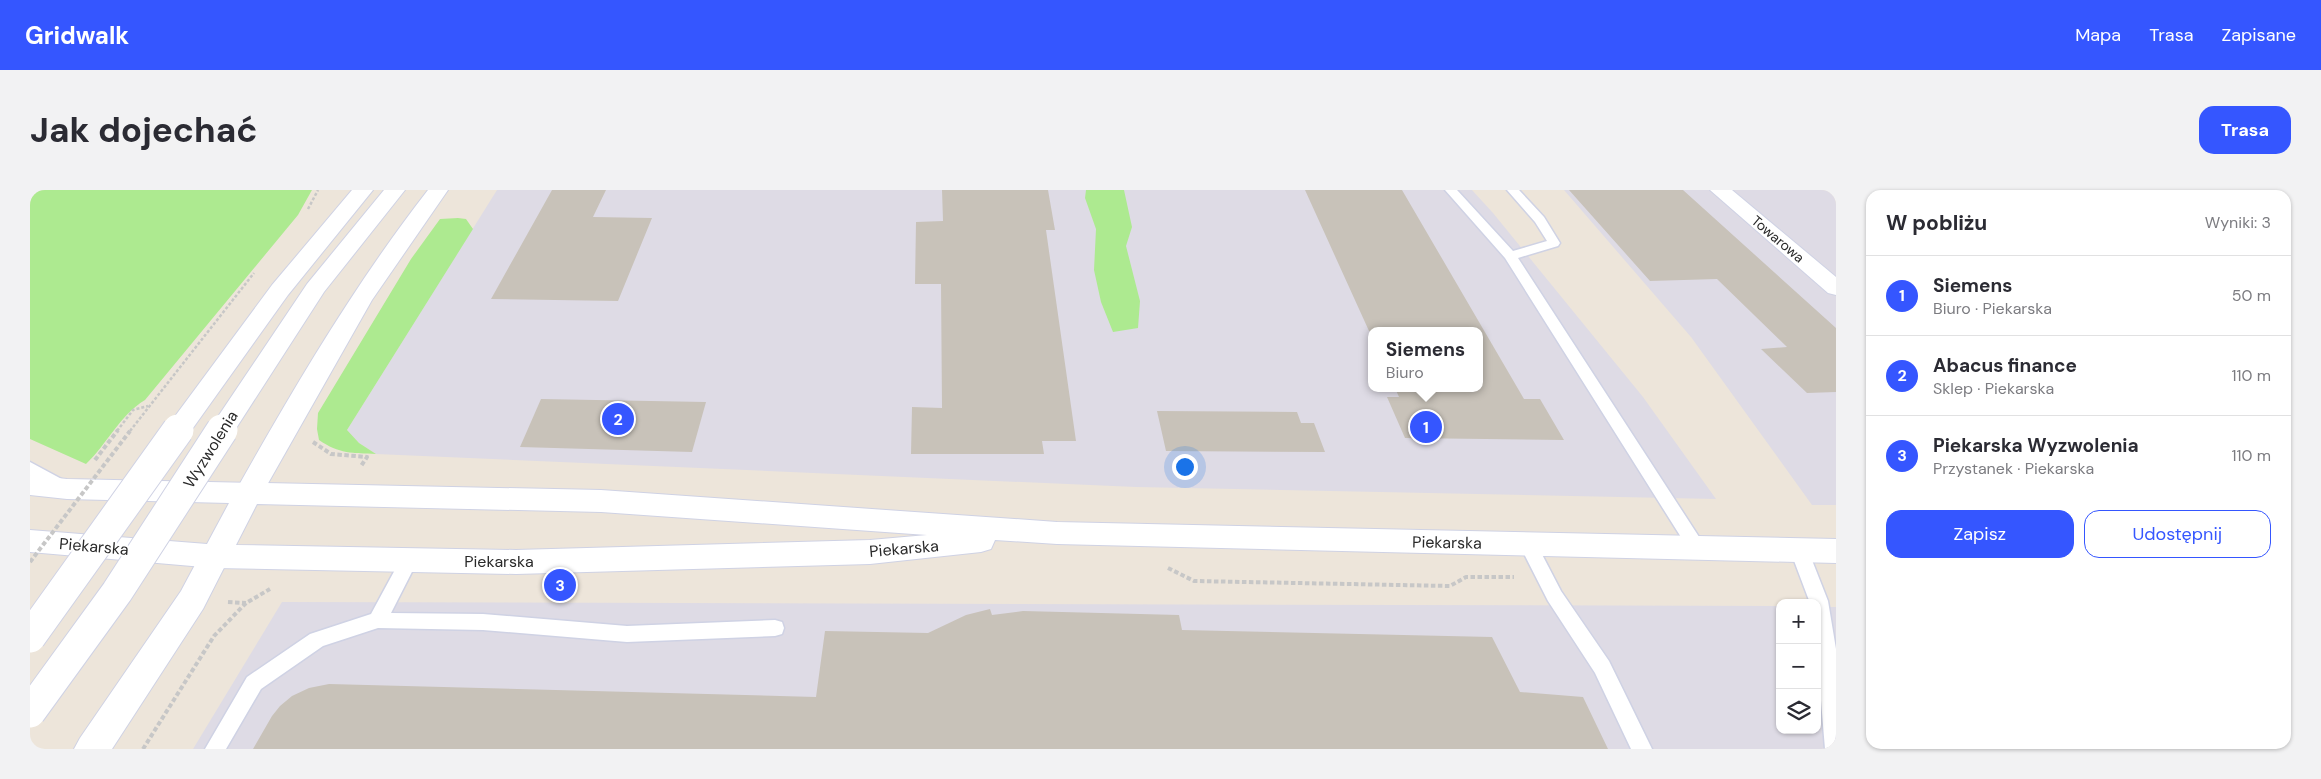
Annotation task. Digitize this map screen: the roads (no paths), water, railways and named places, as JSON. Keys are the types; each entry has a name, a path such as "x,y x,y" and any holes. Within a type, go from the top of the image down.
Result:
{"street":[{"path":"30,637 344,200 363,190"},
{"name":"Wyzwolenia","path":"30,712 122,584 315,289 395,190"},
{"path":"92,749 192,600 248,494 353,313 438,190"},
{"name":"Towarowa","path":"1720,190 1836,288"},
{"name":"Piekarska","path":"30,485 67,489 600,501 1058,534 1836,551"},
{"name":"Piekarska","path":"30,541 215,556 516,562 870,552 1058,534"}],"lane":[{"path":"1452,190 1510,256 1697,548"},
{"path":"1510,256 1554,243 1540,220 1513,190"},
{"path":"30,468 67,489"},
{"path":"1528,544 1554,596 1602,667 1642,749"},
{"path":"1799,550 1820,601 1829,666 1835,749"},
{"path":"378,620 409,560"},
{"path":"215,749 254,683 317,640 378,620 483,622 627,634 775,628"}],"place":[{"name":"Abacus finance","path":"618,419"},
{"name":"Siemens","path":"1426,427"},
{"name":"Piekarska Wyzwolenia","path":"560,585"}]}
